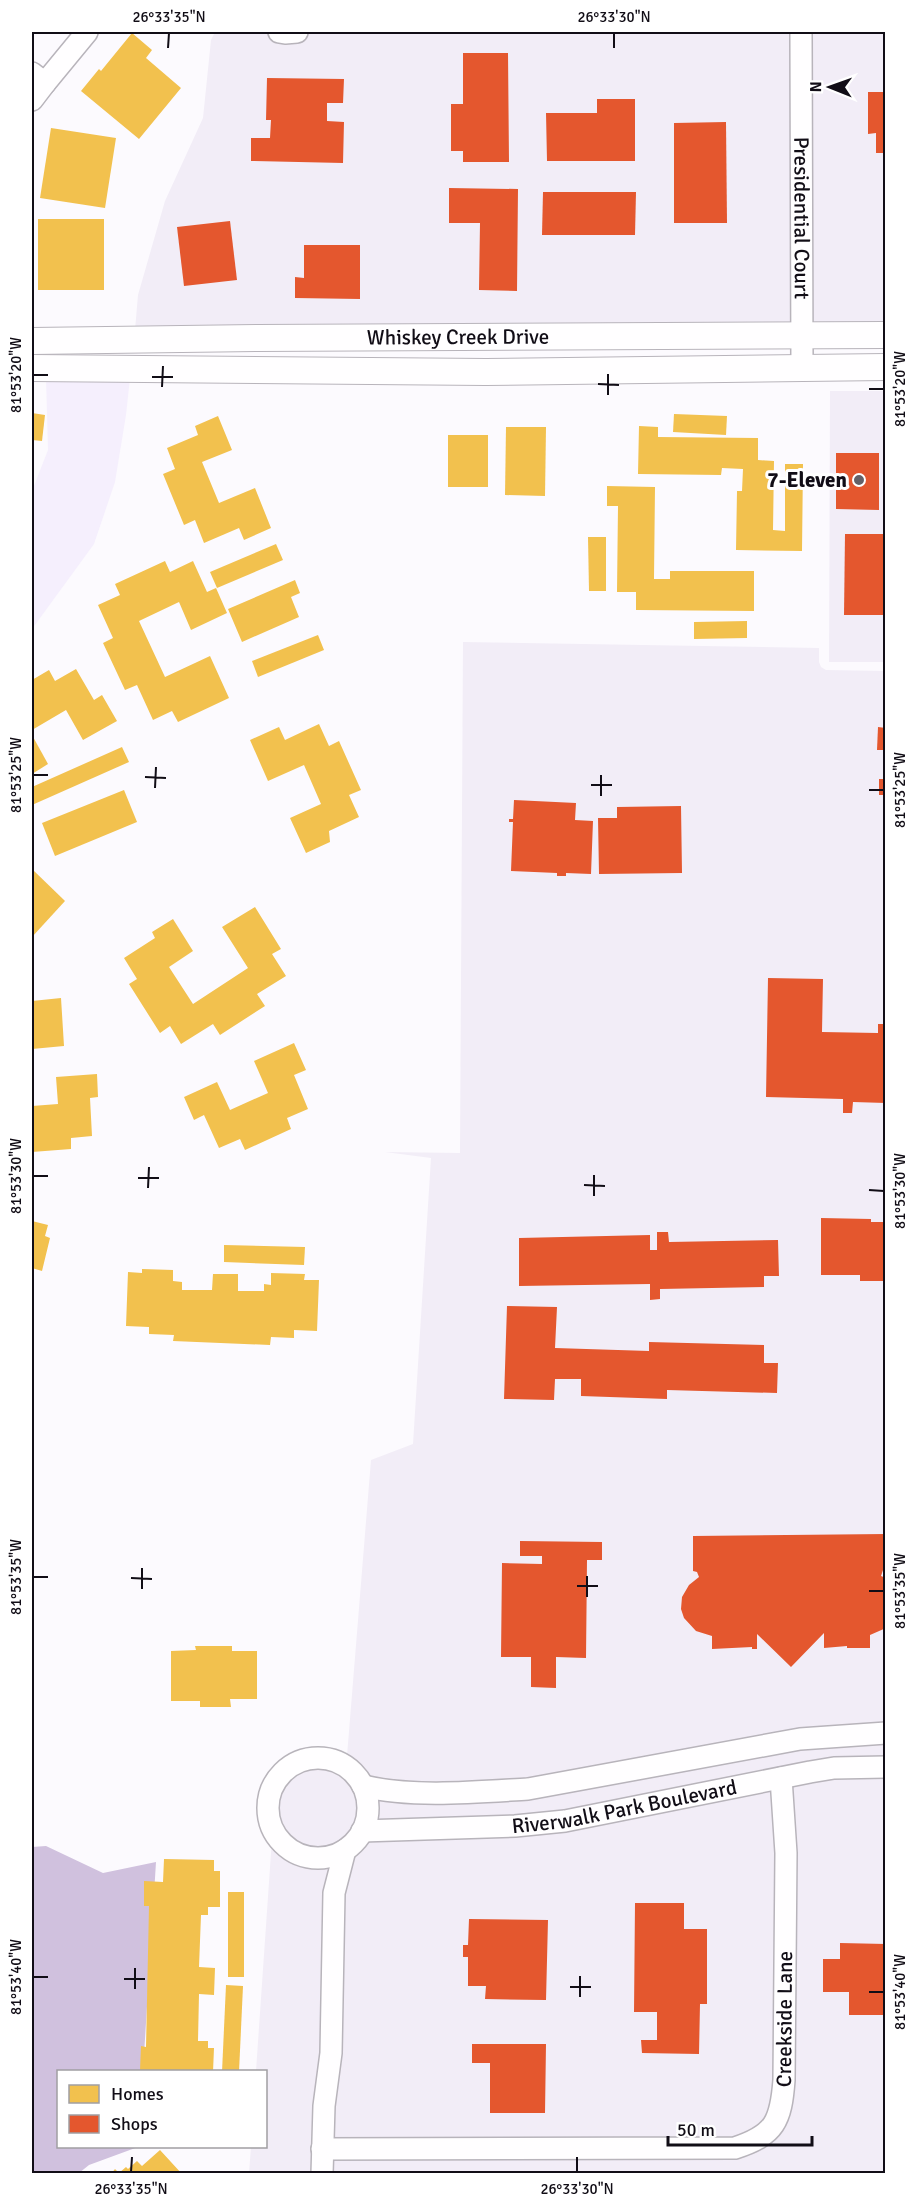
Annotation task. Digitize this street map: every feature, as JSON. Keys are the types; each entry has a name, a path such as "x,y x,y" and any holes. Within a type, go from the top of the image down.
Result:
{"street":[{"path":"32,100 38,78 87,32"},
{"path":"279,32 297,32"},
{"name":"Presidential Court","path":"801,32 802,368"},
{"name":"Whiskey Creek Drive","path":"32,341 885,335"},
{"name":"Whiskey Creek Drive","path":"32,368 486,372 885,367"},
{"name":"Riverwalk Park Boulevard","path":"363,1786 386,1792 528,1789 800,1739 885,1733"},
{"path":"305,1759 328,1759 343,1764 355,1773 368,1801 367,1816 362,1831 345,1850 330,1856 313,1857 291,1850 272,1827 268,1805 273,1785 293,1764 305,1759"},
{"name":"Riverwalk Park Boulevard","path":"362,1831 515,1826 565,1821 834,1768 885,1767"},
{"name":"Creekside Lane","path":"322,2149 735,2148 756,2141 773,2127 782,2104 784,2080 786,1853 781,1778"},
{"path":"322,2174 324,2106 331,2053 334,1893 345,1850"},
{"path":"313,1857 334,1893"}],"shaded area":[{"path":"215,32 885,32 885,325 135,330 138,295 165,201 203,118 211,40"},
{"path":"46,378 130,378 115,482 94,544 32,629 32,491 48,450"},
{"path":"830,391 885,391 885,662 829,662"},
{"path":"463,642 819,648 819,662 826,670 885,671 885,2173 249,2173 251,2148 267,2148 267,2070 256,2070 273,1824 274,1772 347,1756 371,1460 413,1444 431,1158 385,1152 460,1153"},
{"path":"46,1846 103,1873 156,1862 143,2070 57,2070 57,2148 135,2148 89,2165 79,2173 32,2174 32,1847"}],"building: Homes":[{"path":"132,33 152,50 146,58 181,88 139,139 81,91 99,69 101,71"},
{"path":"51,128 116,138 105,208 40,198"},
{"path":"38,219 104,219 104,290 38,290"},
{"path":"32,413 45,415 42,441 32,440"},
{"path":"674,414 727,416 726,435 673,432"},
{"path":"218,416 232,450 202,462 219,503 255,488 271,528 244,540 239,528 204,543 195,520 184,525 163,474 175,469 167,448 198,435 195,426"},
{"path":"639,426 658,427 658,437 758,438 758,460 774,461 773,530 785,531 785,464 803,464 802,551 736,550 737,491 742,491 743,469 722,468 721,475 638,474"},
{"path":"506,427 546,427 545,496 505,495"},
{"path":"448,435 488,435 488,487 448,487"},
{"path":"607,486 655,487 654,579 670,579 670,571 754,571 754,611 636,610 636,592 617,592 618,506 607,506"},
{"path":"588,537 606,537 606,591 589,591"},
{"path":"276,544 283,560 217,588 210,572"},
{"path":"165,561 170,572 193,561 207,592 216,588 227,613 191,630 179,602 139,621 165,677 210,656 229,698 178,722 172,711 153,720 137,685 125,690 103,643 113,638 98,605 120,595 115,584"},
{"path":"295,580 300,593 291,597 299,617 242,642 228,609"},
{"path":"747,621 747,638 694,639 694,622"},
{"path":"318,635 324,650 258,677 252,661"},
{"path":"76,669 94,700 102,695 117,721 83,740 66,710 32,730 32,680 49,670 55,681"},
{"path":"319,724 329,746 339,741 361,790 349,795 359,817 329,831 330,842 306,853 290,818 321,804 304,765 268,781 250,740 279,727 285,740"},
{"path":"32,735 48,764 32,774"},
{"path":"122,747 129,762 32,805 32,787"},
{"path":"124,790 137,822 55,856 42,823"},
{"path":"32,869 65,901 32,937"},
{"path":"255,907 281,949 272,954 286,976 257,994 265,1006 220,1035 213,1024 181,1044 170,1026 160,1033 129,984 137,979 124,958 155,938 152,932 173,919 193,951 169,967 193,1004 248,968 222,927"},
{"path":"61,998 64,1046 32,1049 32,1001"},
{"path":"294,1043 306,1070 294,1075 308,1109 287,1118 291,1129 245,1150 240,1139 219,1148 204,1115 194,1120 184,1097 217,1082 230,1110 268,1093 254,1061"},
{"path":"97,1074 98,1097 90,1098 92,1136 71,1138 71,1149 32,1152 32,1106 58,1104 56,1077"},
{"path":"32,1221 48,1225 45,1236 50,1238 42,1271 32,1268"},
{"path":"224,1245 305,1247 304,1265 224,1262"},
{"path":"142,1269 173,1270 173,1281 182,1282 182,1290 212,1290 213,1274 238,1274 238,1291 264,1291 264,1284 271,1285 271,1273 305,1274 304,1280 319,1280 317,1331 294,1330 294,1338 271,1337 270,1345 173,1341 174,1335 149,1334 149,1327 126,1326 128,1272 142,1273"},
{"path":"195,1646 232,1646 232,1651 257,1651 257,1699 230,1699 231,1707 200,1707 200,1701 171,1701 171,1651 196,1650"},
{"path":"164,1859 214,1860 214,1871 220,1871 220,1907 208,1907 208,1915 201,1915 199,1967 215,1968 214,1995 199,1994 198,2041 208,2041 208,2048 214,2048 213,2070 140,2070 141,2046 146,2047 149,1906 144,1906 144,1881 163,1882"},
{"path":"228,1892 244,1892 244,1977 228,1977"},
{"path":"226,1985 243,1986 239,2070 222,2070"},
{"path":"160,2150 182,2174 111,2174 115,2169 119,2173 126,2167 128,2169 137,2161 142,2166"}],"building: Shops":[{"path":"463,53 508,53 509,162 463,162 463,151 451,151 451,104 463,104"},
{"path":"267,78 344,79 343,103 327,103 327,121 344,122 343,163 251,161 251,138 270,138 271,120 266,120"},
{"path":"868,92 886,92 886,153 876,153 876,133 868,134"},
{"path":"597,99 635,99 635,161 547,161 546,113 597,113"},
{"path":"726,122 727,223 674,223 674,123"},
{"path":"449,188 518,189 517,291 479,290 480,223 449,223"},
{"path":"543,192 636,192 635,235 542,235"},
{"path":"230,221 237,280 184,286 177,227"},
{"path":"304,245 360,245 360,299 295,298 295,277 304,278"},
{"path":"836,453 879,453 879,510 836,509"},
{"path":"845,534 884,534 884,615 844,615"},
{"path":"878,727 886,728 886,750 877,750"},
{"path":"879,779 886,779 886,795 879,795"},
{"path":"514,800 576,803 575,820 593,821 591,874 566,873 566,876 557,876 557,873 511,871 513,822 509,822 509,819 513,819"},
{"path":"681,806 682,873 599,874 598,818 617,818 617,807"},
{"path":"768,978 823,979 822,1032 878,1033 878,1024 886,1024 886,1103 853,1102 852,1113 843,1113 843,1099 766,1097"},
{"path":"821,1218 871,1219 871,1222 886,1222 886,1281 860,1281 860,1275 821,1275"},
{"path":"657,1232 668,1232 669,1242 778,1240 779,1276 764,1276 764,1287 660,1289 660,1299 650,1300 650,1284 519,1286 519,1238 650,1235 650,1250 657,1250"},
{"path":"507,1306 557,1307 555,1348 649,1351 649,1342 764,1345 764,1363 778,1363 777,1393 667,1390 667,1399 581,1396 581,1379 555,1379 554,1400 504,1399"},
{"path":"886,1534 886,1571 883,1570 881,1576 886,1578 886,1628 870,1635 870,1648 847,1648 847,1646 824,1648 824,1633 791,1667 757,1634 757,1649 752,1649 752,1647 712,1649 712,1636 696,1631 684,1618 681,1609 682,1597 689,1585 699,1577 697,1572 693,1571 693,1536"},
{"path":"520,1541 602,1542 602,1560 587,1560 586,1658 556,1657 556,1688 531,1687 531,1657 501,1657 502,1563 542,1564 542,1556 520,1556"},
{"path":"635,1903 684,1903 684,1929 707,1929 707,2004 700,2004 699,2054 642,2053 641,2040 657,2040 657,2012 634,2012"},
{"path":"469,1919 548,1920 546,2000 485,1999 486,1986 468,1986 468,1957 463,1957 463,1945 468,1945"},
{"path":"840,1943 886,1944 886,2015 849,2015 849,1992 823,1992 823,1959 840,1959"},
{"path":"472,2044 546,2044 545,2113 490,2113 490,2063 472,2063"}],"place":[{"name":"7-Eleven","path":"859,480"}]}
